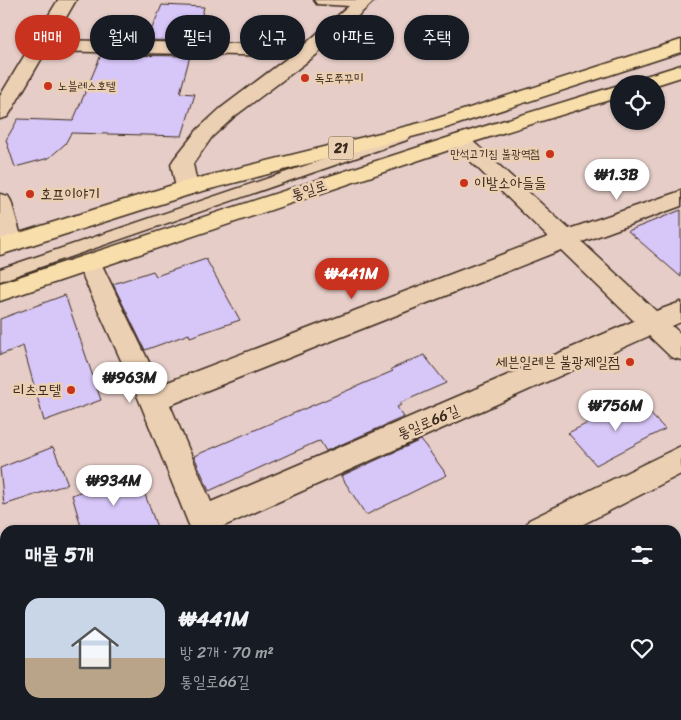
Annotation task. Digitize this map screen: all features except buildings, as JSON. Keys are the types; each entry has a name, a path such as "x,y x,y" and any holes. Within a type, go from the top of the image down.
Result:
{"main road":[{"name":"통일로","path":"6,245 187,188 439,124 681,46"},
{"path":"665,76 681,71"},
{"name":"통일로","path":"0,292 460,140 610,94"}],"street":[{"path":"58,15 67,0"},
{"path":"323,0 365,1"},
{"path":"187,188 182,164 204,134 228,112 309,51 365,1"},
{"path":"80,46 309,51"},
{"path":"0,113 31,60"},
{"path":"460,140 681,350"},
{"path":"153,400 566,239 681,198"},
{"path":"0,201 6,245"},
{"path":"89,263 153,400 205,525"},
{"name":"통일로66길","path":"205,525 681,311"},
{"path":"550,525 681,460"}],"lane":[{"path":"0,275 439,124"}],"place":[{"name":"독도쭈꾸미","path":"305,78"},
{"name":"노블레스호텔","path":"48,86"},
{"name":"만석고기집 불광역점","path":"550,154"},
{"name":"이발소아들들","path":"464,183"},
{"name":"호프이야기","path":"30,194"},
{"name":"세븐일레븐 불광제일점","path":"630,362"},
{"name":"리츠모텔","path":"71,390"}]}
